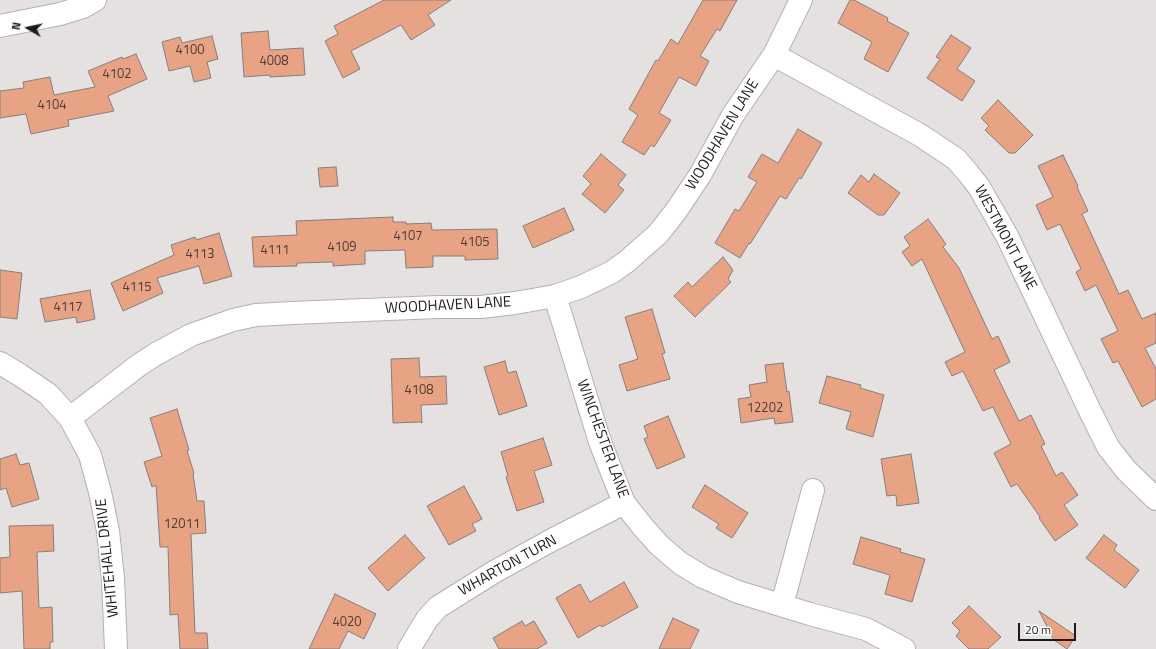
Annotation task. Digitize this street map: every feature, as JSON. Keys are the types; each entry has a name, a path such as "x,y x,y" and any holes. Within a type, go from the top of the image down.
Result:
{"street":[{"path":"0,26 60,14 83,7 95,0"},
{"name":"WOODHAVEN LANE","path":"70,418 132,370 156,354 191,335 234,320 256,315 430,307 482,307 515,303 555,296 581,287 612,272 626,262 658,234 676,211 700,175 733,115 774,55 801,0"},
{"name":"WESTMONT LANE","path":"774,55 920,135 956,159 979,187 1007,236 1108,447 1126,470 1156,499"},
{"name":"WINCHESTER LANE","path":"555,296 600,442 624,503 659,545 680,563 703,577 738,592 866,629 904,649"},
{"name":"WHITEHALL DRIVE","path":"0,363 48,394 70,418 90,454 108,531 116,649"},
{"path":"782,605 813,490"},
{"name":"WHARTON TURN","path":"410,649 427,619 438,607 460,592 500,569 624,503"}],"building":[{"path":"384,0 451,0 428,15 435,25 411,40 401,25 351,51 360,69 343,78 325,41 338,34 334,26"},
{"path":"703,0 737,0 720,31 717,29 700,56 709,61 696,86 679,77 659,113 671,120 654,147 651,145 644,155 622,142 638,115 629,109 656,60 658,61 671,39 678,44"},
{"path":"850,0 854,0 888,18 887,21 909,33 888,72 864,59 872,42 838,23"},
{"path":"268,31 270,50 303,48 305,75 244,77 241,33"},
{"path":"951,35 971,48 957,69 975,81 962,101 927,78 940,59 936,57"},
{"path":"212,36 218,59 207,62 211,78 194,82 190,66 169,71 162,42 180,37 182,43"},
{"path":"136,54 147,79 108,96 114,111 68,120 69,126 31,134 26,114 0,118 0,91 24,88 23,82 50,77 54,95 95,87 88,71 122,57 123,59"},
{"path":"998,100 1033,135 1015,153 1009,153 985,130 989,126 981,118"},
{"path":"798,129 822,143 801,179 799,178 786,199 780,196 740,258 715,243 735,209 739,211 757,182 748,177 762,154 778,163"},
{"path":"601,154 626,175 618,185 624,190 605,213 582,194 591,184 583,176"},
{"path":"1063,155 1088,211 1082,214 1119,294 1128,290 1142,319 1156,313 1156,343 1145,348 1156,369 1156,399 1142,407 1118,361 1113,363 1101,339 1118,331 1096,285 1085,291 1076,272 1081,269 1060,224 1047,230 1036,205 1053,197 1038,166"},
{"path":"336,167 338,186 320,187 318,168"},
{"path":"874,174 900,193 884,215 878,215 848,193 861,175 869,182"},
{"path":"564,208 574,230 533,248 523,226"},
{"path":"393,217 393,222 406,222 406,224 431,223 432,230 497,229 498,259 465,260 465,256 433,256 433,267 406,268 405,250 365,251 365,264 333,266 333,262 297,263 297,266 254,267 252,237 297,235 296,221"},
{"path":"928,219 946,244 943,247 959,268 992,339 998,336 1010,362 994,370 1019,421 1031,415 1045,444 1041,446 1056,476 1062,472 1078,495 1064,505 1078,525 1055,541 1017,484 1011,487 994,453 1011,444 993,407 983,411 963,371 952,376 945,362 965,352 922,259 912,266 902,252 910,246 904,237"},
{"path":"219,233 232,276 204,284 199,266 157,278 163,293 123,311 111,283 174,255 171,245 195,237 196,240"},
{"path":"723,257 733,270 728,279 731,282 695,317 674,296 688,282 692,287"},
{"path":"0,270 22,273 17,319 0,317"},
{"path":"90,290 95,319 77,323 76,317 45,322 40,299"},
{"path":"652,309 665,353 662,354 670,379 627,391 619,365 638,359 625,317"},
{"path":"419,358 420,377 446,376 447,404 421,405 422,423 393,423 391,359"},
{"path":"505,361 508,373 516,371 527,406 499,415 484,367"},
{"path":"783,363 787,392 789,391 793,422 775,424 774,418 741,423 738,399 751,397 749,385 767,382 765,365"},
{"path":"827,376 861,385 860,388 884,395 873,437 846,429 851,412 819,403"},
{"path":"177,409 194,473 197,501 204,501 206,533 191,534 195,633 207,633 208,649 180,649 178,614 170,615 168,547 160,547 156,485 152,487 144,462 162,456 150,418"},
{"path":"668,416 685,457 657,469 644,439 648,437 644,426"},
{"path":"543,438 552,465 534,471 544,502 517,511 506,477 508,476 501,452"},
{"path":"16,454 20,465 29,463 39,499 12,507 6,488 0,490 0,459"},
{"path":"911,454 919,503 897,506 896,495 887,496 881,459"},
{"path":"705,485 748,513 732,538 716,528 719,524 692,507"},
{"path":"464,486 482,519 472,524 476,531 449,545 427,506"},
{"path":"53,525 54,551 37,552 39,608 52,607 53,642 50,642 50,649 24,649 22,591 0,593 0,558 10,557 9,526"},
{"path":"405,535 425,558 388,591 368,568"},
{"path":"1104,535 1117,545 1114,550 1139,570 1125,588 1086,558"},
{"path":"861,537 901,549 900,552 925,559 912,602 885,594 890,575 853,564"},
{"path":"624,582 638,607 602,627 600,625 578,638 556,598 580,584 590,602"},
{"path":"335,594 376,614 364,639 348,631 339,649 309,649"},
{"path":"969,606 1001,637 988,649 969,649 956,636 960,631 952,623"},
{"path":"1039,611 1076,636 1067,649 1054,640"},
{"path":"673,618 699,630 690,649 659,649"},
{"path":"522,621 525,626 534,621 547,643 537,649 499,649 493,638"}]}
